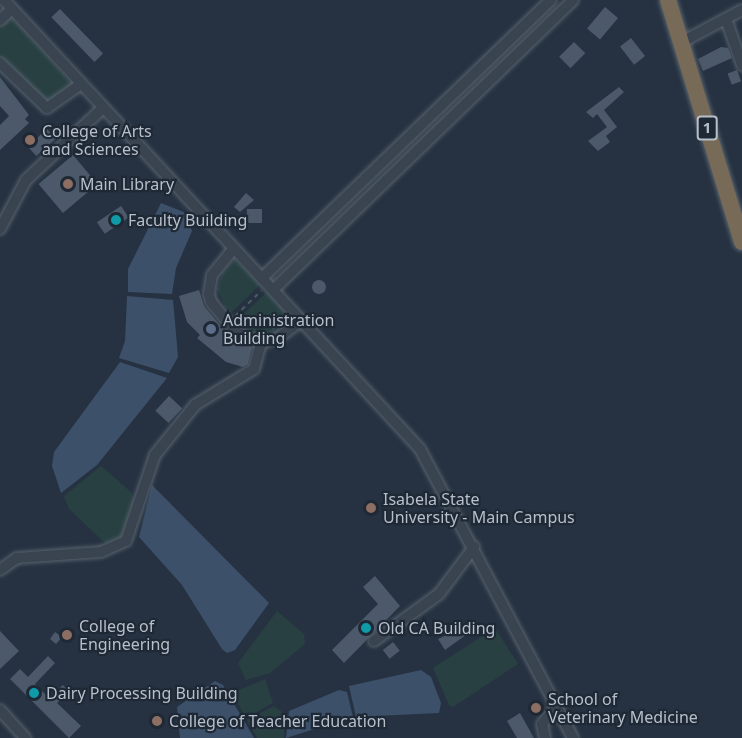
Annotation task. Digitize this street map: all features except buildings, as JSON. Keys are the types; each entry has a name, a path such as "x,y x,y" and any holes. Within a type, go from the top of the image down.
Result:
{"highway":[{"name":"1","path":"669,1 742,242"}],"street":[{"path":"4,0 303,320 420,449 474,547 573,738"},
{"path":"268,284 551,0"},
{"path":"268,284 573,0"},
{"path":"0,20 12,9"},
{"path":"680,43 742,10"},
{"path":"726,18 742,65"},
{"path":"0,63 46,108 81,84"},
{"path":"0,229 14,198 39,166 104,108"},
{"path":"234,248 209,283 211,302 227,322 247,339 261,343 278,338 303,320"},
{"path":"0,570 17,558 101,552 126,541 155,455 195,405 251,372 261,343"},
{"path":"374,641 439,594 474,547"},
{"path":"545,738 542,724 557,707"},
{"path":"0,710 26,738"}],"path":[{"path":"227,322 268,284"}],"green space":[{"path":"10,15 72,84 51,103 39,101 0,58 0,25"},
{"path":"234,258 260,285 229,315 217,289 222,273"},
{"path":"267,292 293,320 277,332 257,337 235,322"},
{"path":"101,466 131,492 134,500 121,538 106,544 69,509 64,496"},
{"path":"277,611 304,634 305,644 270,673 246,680 238,663"},
{"path":"495,628 518,664 453,707 449,705 433,668"},
{"path":"265,679 273,703 246,718 232,693"},
{"path":"274,706 285,714 284,738 257,738 247,720"}],"water":[{"path":"161,203 186,213 192,231 176,268 172,294 128,292 128,269"},
{"path":"127,296 173,300 178,357 169,373 119,358 125,341"},
{"path":"120,362 167,378 97,465 61,493 52,466 54,452"},
{"path":"152,485 269,603 235,650 227,653 222,649 182,585 139,537"},
{"path":"421,670 431,677 441,703 439,713 356,717 349,686"},
{"path":"215,681 223,685 254,738 180,738 177,707"},
{"path":"339,690 347,692 353,717 286,738 289,711"}],"place":[{"name":"College of Arts and Sciences","path":"30,140"},
{"name":"Main Library","path":"68,184"},
{"name":"Faculty Building","path":"116,220"},
{"name":"Administration Building","path":"211,329"},
{"name":"Isabela State University - Main Campus","path":"371,508"},
{"name":"Old CA Building","path":"366,628"},
{"name":"College of Engineering","path":"67,635"},
{"name":"Dairy Processing Building","path":"34,693"},
{"name":"School of Veterinary Medicine","path":"536,708"},
{"name":"College of Teacher Education","path":"157,721"}]}
